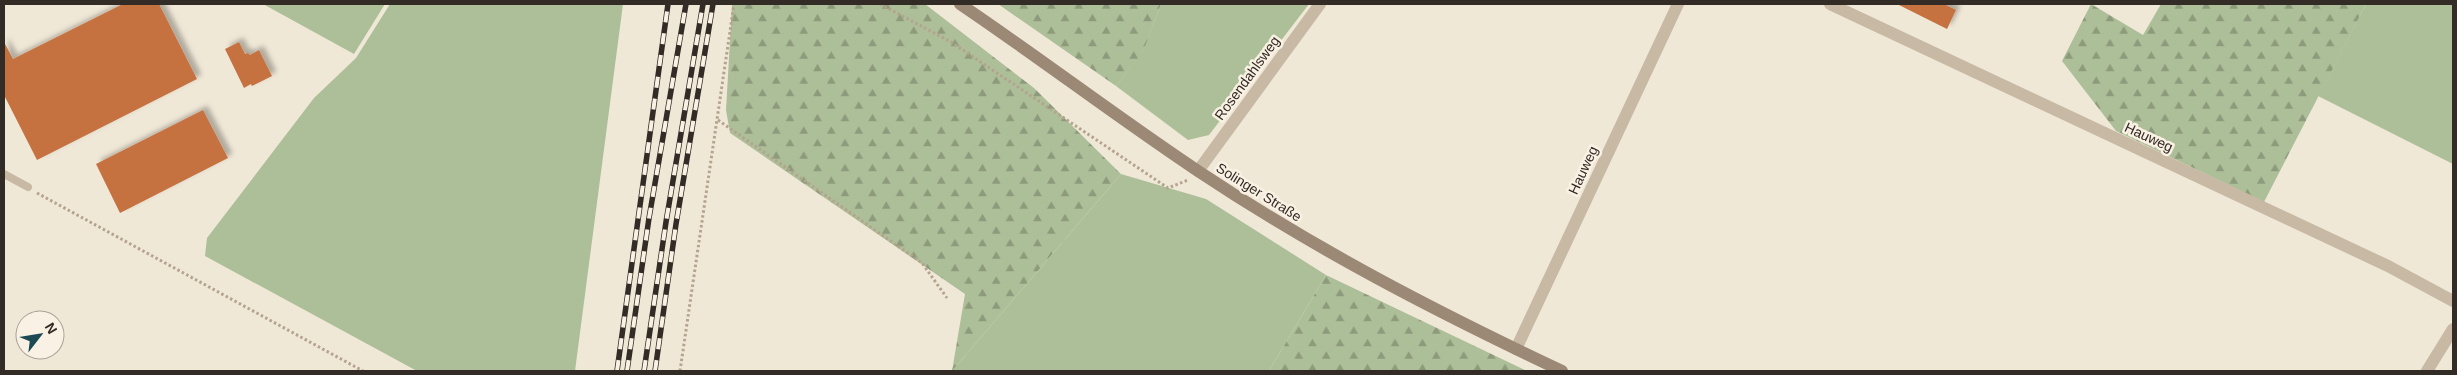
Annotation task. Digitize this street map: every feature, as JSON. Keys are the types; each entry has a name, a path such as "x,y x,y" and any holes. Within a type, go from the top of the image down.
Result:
{"main road":[{"name":"Solinger Straße","path":"960,4 1198,171 1290,230 1386,285 1562,371"}],"street":[{"name":"Rosendahlsweg","path":"1198,171 1320,4"},
{"name":"Hauweg","path":"1516,350 1678,4"},
{"name":"Hauweg","path":"1830,4 2388,266 2453,301"},
{"path":"2427,371 2453,330"}],"lane":[{"path":"4,174 28,188"}],"path":[{"path":"680,371 734,4"},
{"path":"880,4 951,42 1168,188 1186,183 1198,171"},
{"path":"718,120 922,263 947,298"},
{"path":"28,188 363,371"}],"green space":[{"path":"263,4 385,4 354,54"},
{"path":"390,4 623,4 575,371 417,371 205,256 207,238 314,98 356,58"},
{"path":"732,4 925,4 1034,88 1121,174 952,371 965,294 730,133 726,110"},
{"path":"998,4 1161,4 1143,52 1116,86"},
{"path":"1161,4 1309,4 1209,135 1188,140 1116,86 1143,51"},
{"path":"2091,4 2143,35 2161,4 2366,4 2264,202 2116,131 2062,61"},
{"path":"2366,4 2453,4 2453,164 2318,96"},
{"path":"1121,174 1206,199 1326,275 1269,371 952,371"},
{"path":"1326,275 1527,371 1269,371"}],"building":[{"path":"123,4 159,4 197,79 37,160 4,95 4,42 13,59"},
{"path":"1897,4 1944,4 1956,10 1947,29"},
{"path":"239,42 245,54 248,53 250,55 259,50 272,76 244,88 225,49"},
{"path":"203,110 228,158 120,213 96,164"}],"railway":[{"path":"617,371 668,4"},
{"path":"627,371 649,218 686,4"},
{"path":"644,371 666,222 703,4"},
{"path":"655,371 676,224 713,4"}]}
